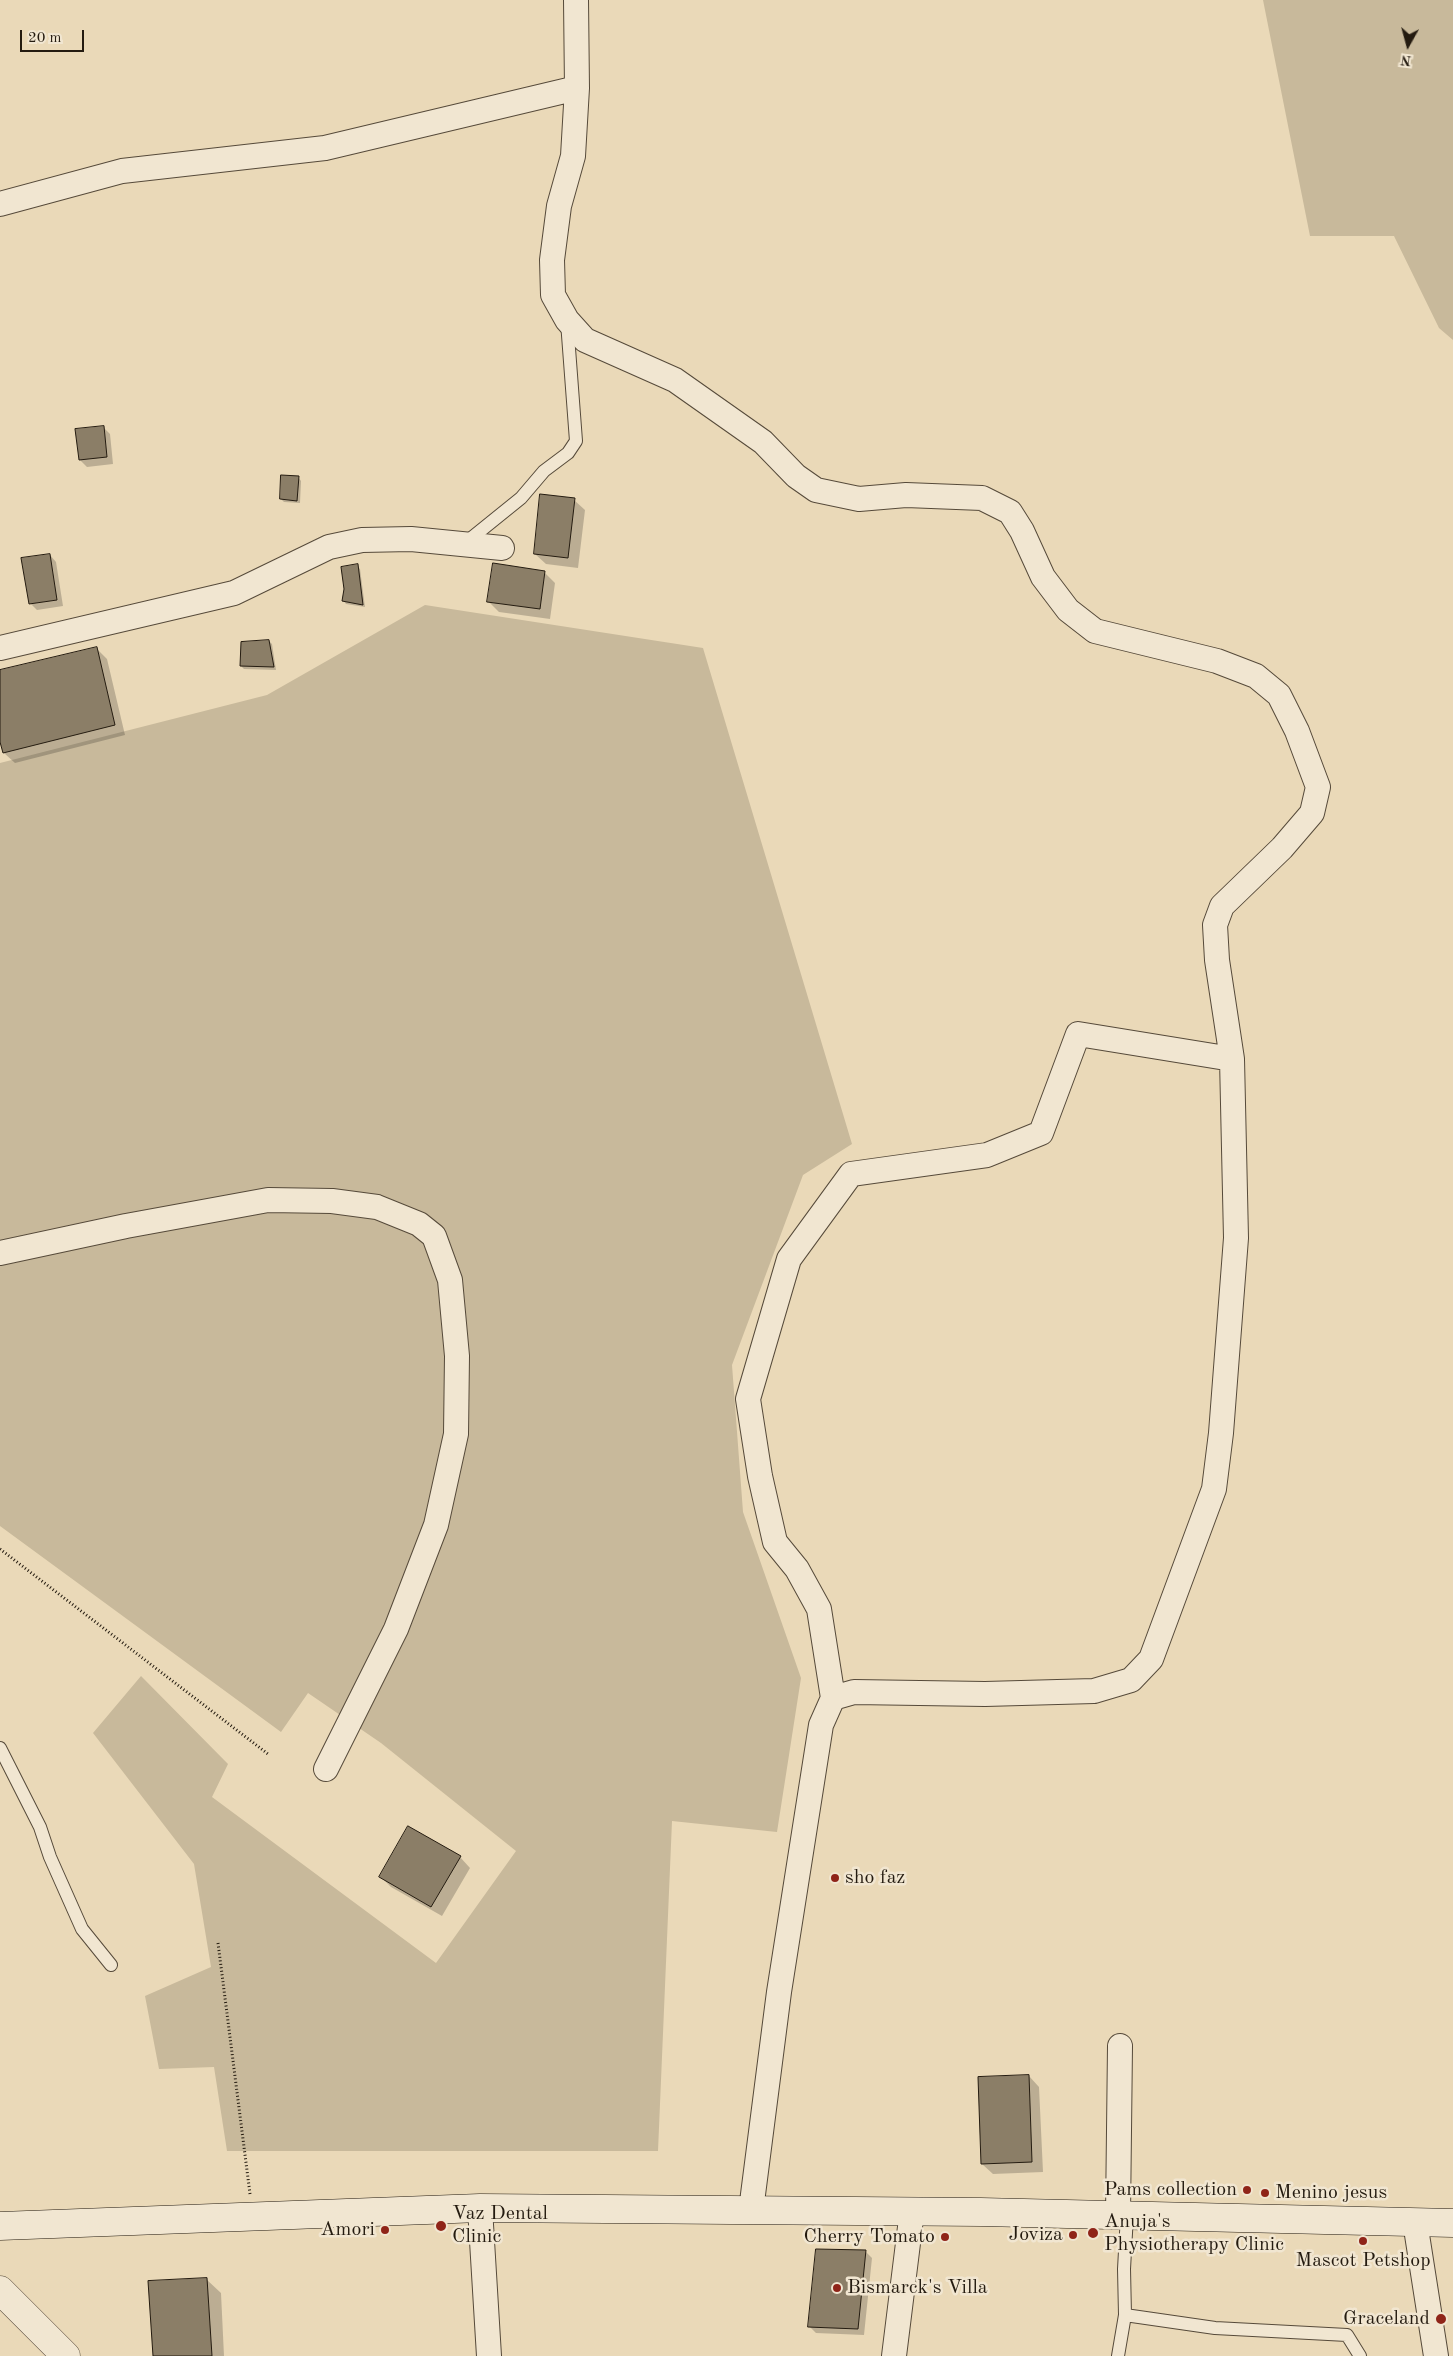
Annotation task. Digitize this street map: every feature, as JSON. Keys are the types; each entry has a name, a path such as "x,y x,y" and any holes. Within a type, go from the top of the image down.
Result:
{"main road":[{"path":"0,2226 480,2208 912,2211 1453,2223"},
{"path":"0,2290 66,2356"}],"street":[{"path":"576,0 577,88 573,156 559,206 552,260 553,295 566,320 585,340 675,380 763,442 796,476 816,490 859,499 906,494 982,498 1010,512 1022,531 1043,576 1068,610 1095,631 1217,661 1256,676 1279,695 1297,731 1318,787 1312,813 1282,848 1222,906 1216,925 1218,960 1232,1059 1236,1238 1219,1452 1211,1498 1151,1659 1131,1680 1094,1691 985,1694 854,1692 833,1698"},
{"path":"0,204 122,171 324,148 577,88"},
{"path":"0,648 234,593 330,547 362,540 411,539 502,548"},
{"path":"751,2210 779,1992 821,1725 833,1698 819,1609 797,1569 775,1542 760,1476 748,1399 789,1259 851,1174 987,1154 1041,1133 1078,1034 1232,1059"},
{"path":"0,1253 126,1226 268,1200 332,1201 377,1207 418,1224 434,1236 450,1280 457,1356 456,1434 436,1525 396,1629 326,1769"},
{"path":"1120,2046 1122,2215"},
{"path":"480,2208 488,2356"},
{"path":"894,2356 912,2211"},
{"path":"1415,2222 1436,2356"}],"lane":[{"path":"464,544 521,498 544,471 568,454 576,441 566,320"},
{"path":"0,1748 40,1827 50,1856 82,1929 111,1965"},
{"path":"1118,2356 1125,2315 1122,2215"},
{"path":"1125,2315 1215,2328 1347,2335 1360,2356"}],"path":[{"path":"0,1549 268,1754"},
{"path":"218,1943 253,2217"}],"shaded area":[{"path":"1263,0 1453,0 1453,340 1439,328 1394,236 1310,236"},
{"path":"425,605 703,648 852,1144 803,1175 732,1365 743,1512 801,1678 777,1832 672,1821 658,2151 227,2151 214,2067 159,2069 145,1996 211,1967 194,1864 93,1733 141,1676 228,1764 212,1797 436,1963 516,1851 381,1743 308,1693 281,1732 0,1526 0,763 267,695"}],"building":[{"path":"104,426 107,457 79,460 75,429"},
{"path":"281,475 299,476 297,501 280,499"},
{"path":"540,494 575,498 568,558 534,554"},
{"path":"50,554 57,600 29,604 21,558"},
{"path":"493,563 545,571 540,609 487,602"},
{"path":"358,564 363,605 342,601 344,589 341,567"},
{"path":"269,640 274,667 240,666 241,642"},
{"path":"97,647 115,725 3,753 0,742 0,670"},
{"path":"408,1826 461,1856 431,1907 379,1877"},
{"path":"1029,2075 1032,2162 981,2164 978,2077"},
{"name":"Bismarck's Villa","path":"816,2249 866,2250 858,2329 808,2327"},
{"path":"207,2278 212,2356 153,2356 148,2281"}],"place":[{"name":"sho faz","path":"835,1878"},
{"name":"Pams collection","path":"1247,2190"},
{"name":"Menino jesus","path":"1265,2193"},
{"name":"Vaz Dental Clinic","path":"441,2226"},
{"name":"Amori","path":"385,2230"},
{"name":"Anuja's Physiotherapy Clinic","path":"1093,2233"},
{"name":"Joviza","path":"1073,2235"},
{"name":"Cherry Tomato","path":"945,2237"},
{"name":"Mascot Petshop","path":"1363,2241"},
{"name":"Bismarck's Villa","path":"837,2288"},
{"name":"Graceland","path":"1441,2319"}]}
